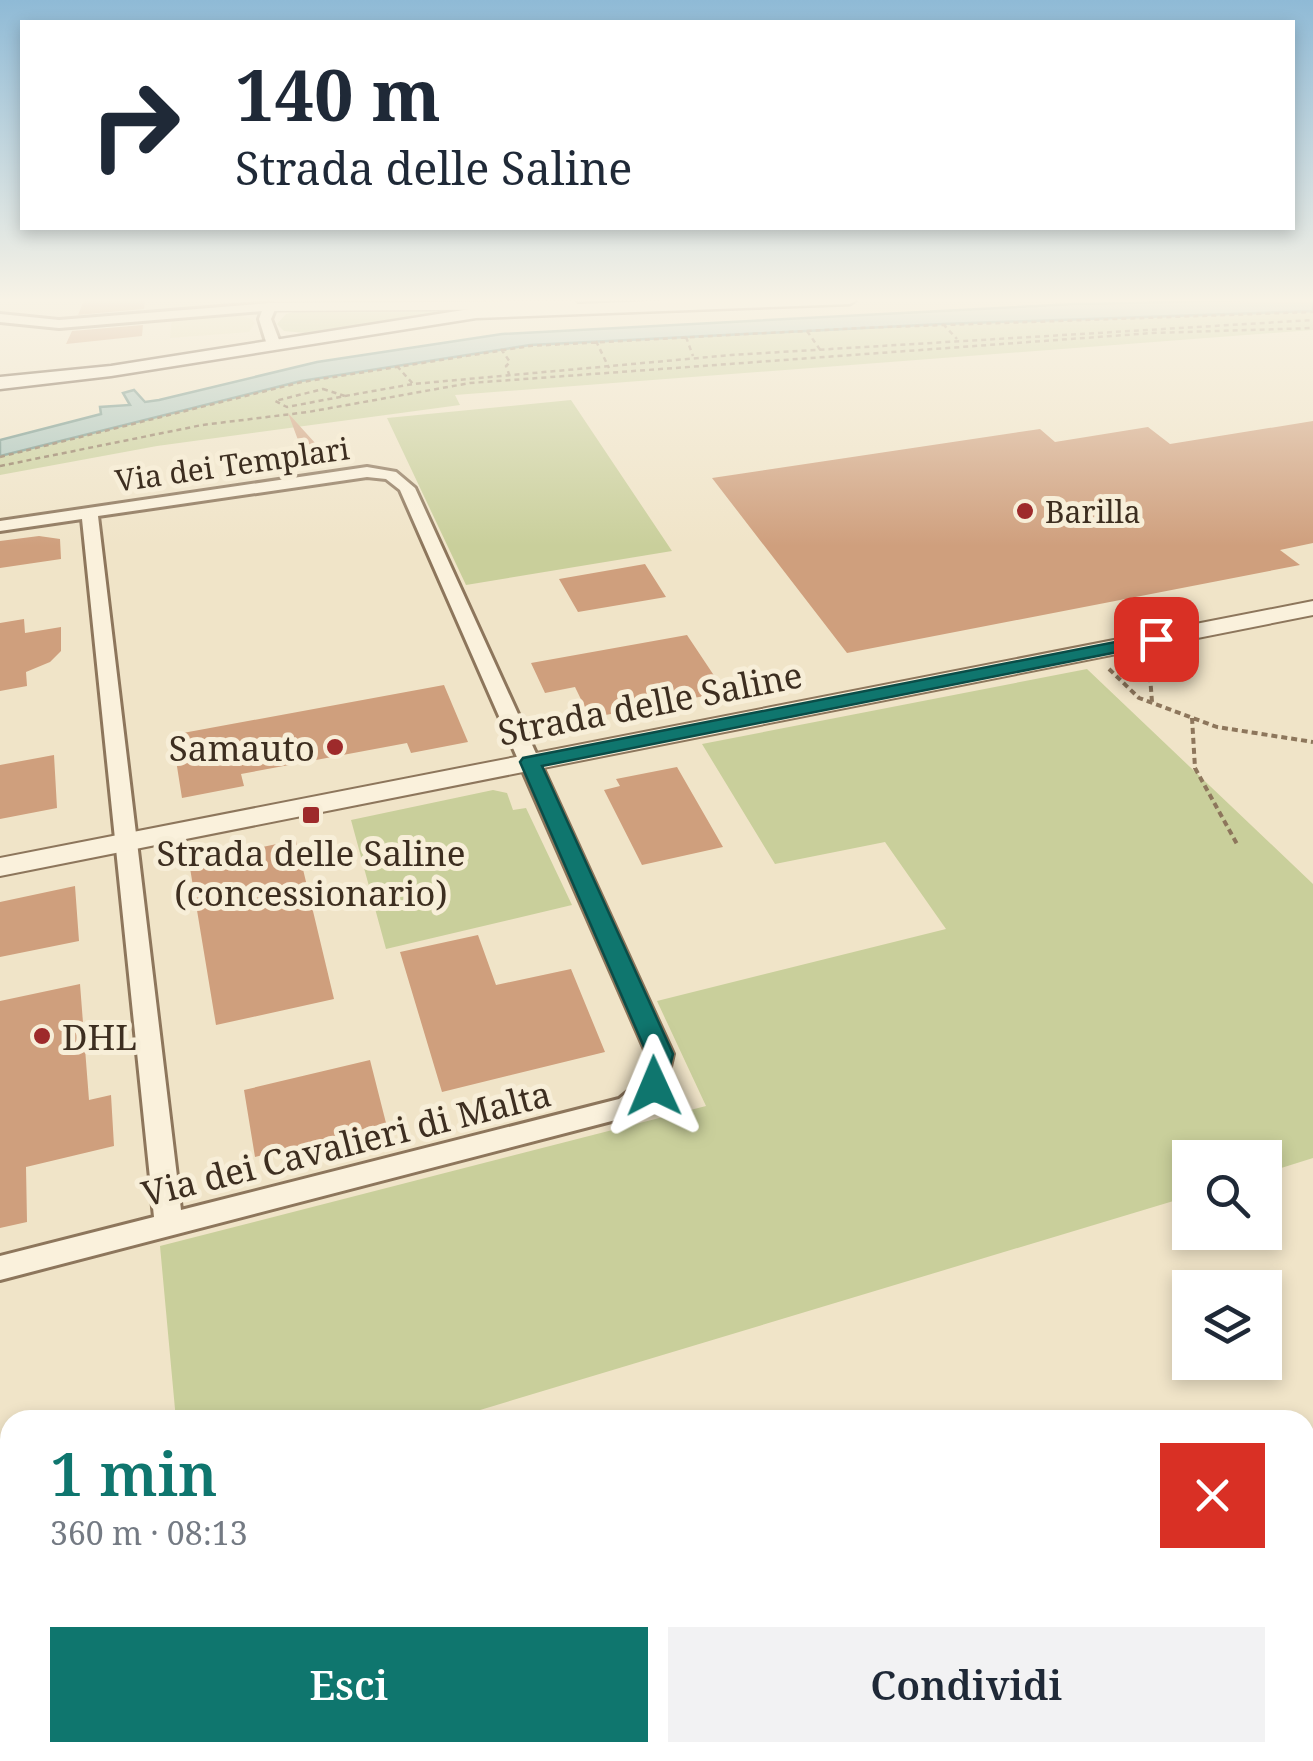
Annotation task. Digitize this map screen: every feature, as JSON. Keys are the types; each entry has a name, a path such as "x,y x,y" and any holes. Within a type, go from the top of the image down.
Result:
{"street":[{"name":"Via dei Templari","path":"0,526 367,472 391,475 407,488 530,762"},
{"path":"90,513 169,1225"},
{"name":"Strada delle Saline","path":"0,867 1313,608"},
{"name":"Via dei Cavalieri di Malta","path":"0,1268 627,1107 654,1086 660,1054 530,762"}],"path":[{"path":"0,456 311,381"},
{"path":"272,388 278,397 277,405 287,407 440,381"},
{"path":"0,466 172,430 508,381"},
{"path":"278,397 323,389 348,397"},
{"path":"1117,647 1150,676 1152,702"},
{"path":"1090,652 1139,698 1216,727 1313,742"},
{"path":"1192,718 1187,743 1201,786 1237,844"}],"green space":[{"path":"300,381 637,381 455,395 460,405 157,446 0,475 0,456"},
{"path":"571,400 672,551 466,585 387,418"},
{"path":"1087,669 1313,884 1313,1158 1282,1168 1282,1140 1172,1140 1172,1201 480,1410 175,1410 160,1246 706,1106 657,1001 946,929 885,842 775,864 702,744"},
{"path":"493,790 507,793 513,810 526,808 572,905 386,949 351,820"}],"water":[{"path":"237,381 300,381 0,456 0,440 101,414 100,407 130,405 123,393 134,390 145,402"}],"building":[{"path":"288,413 334,464 308,467"},
{"name":"Barilla","path":"1313,421 1313,543 1280,550 1300,565 847,653 712,478 1040,429 1055,442 1148,427 1170,444"},
{"path":"39,536 60,539 61,559 0,568 0,541"},
{"path":"645,564 666,597 578,612 559,579"},
{"path":"24,619 25,633 61,627 61,651 50,662 26,672 27,686 0,691 0,623"},
{"path":"687,635 725,692 590,718 575,687 545,693 531,663"},
{"path":"444,685 468,742 411,753 407,743 241,774 244,786 182,798 172,735"},
{"path":"54,755 57,808 0,819 0,765"},
{"path":"677,767 723,847 642,865 604,790 620,786 616,779"},
{"path":"296,840 334,999 216,1025 189,862"},
{"path":"75,886 79,941 0,957 0,902"},
{"path":"478,935 496,985 571,969 605,1052 442,1092 400,952"},
{"path":"80,984 89,1100 111,1095 114,1146 26,1167 27,1222 0,1228 0,1001"},
{"path":"370,1060 386,1123 255,1157 244,1090"}],"place":[{"name":"Barilla","path":"1025,511"},
{"name":"Samauto","path":"335,747"},
{"name":"Strada delle Saline (concessionario)","path":"311,815"},
{"name":"DHL","path":"42,1036"}],"route":[{"path":"654,1086 660,1054 530,762 1156,639"}]}
